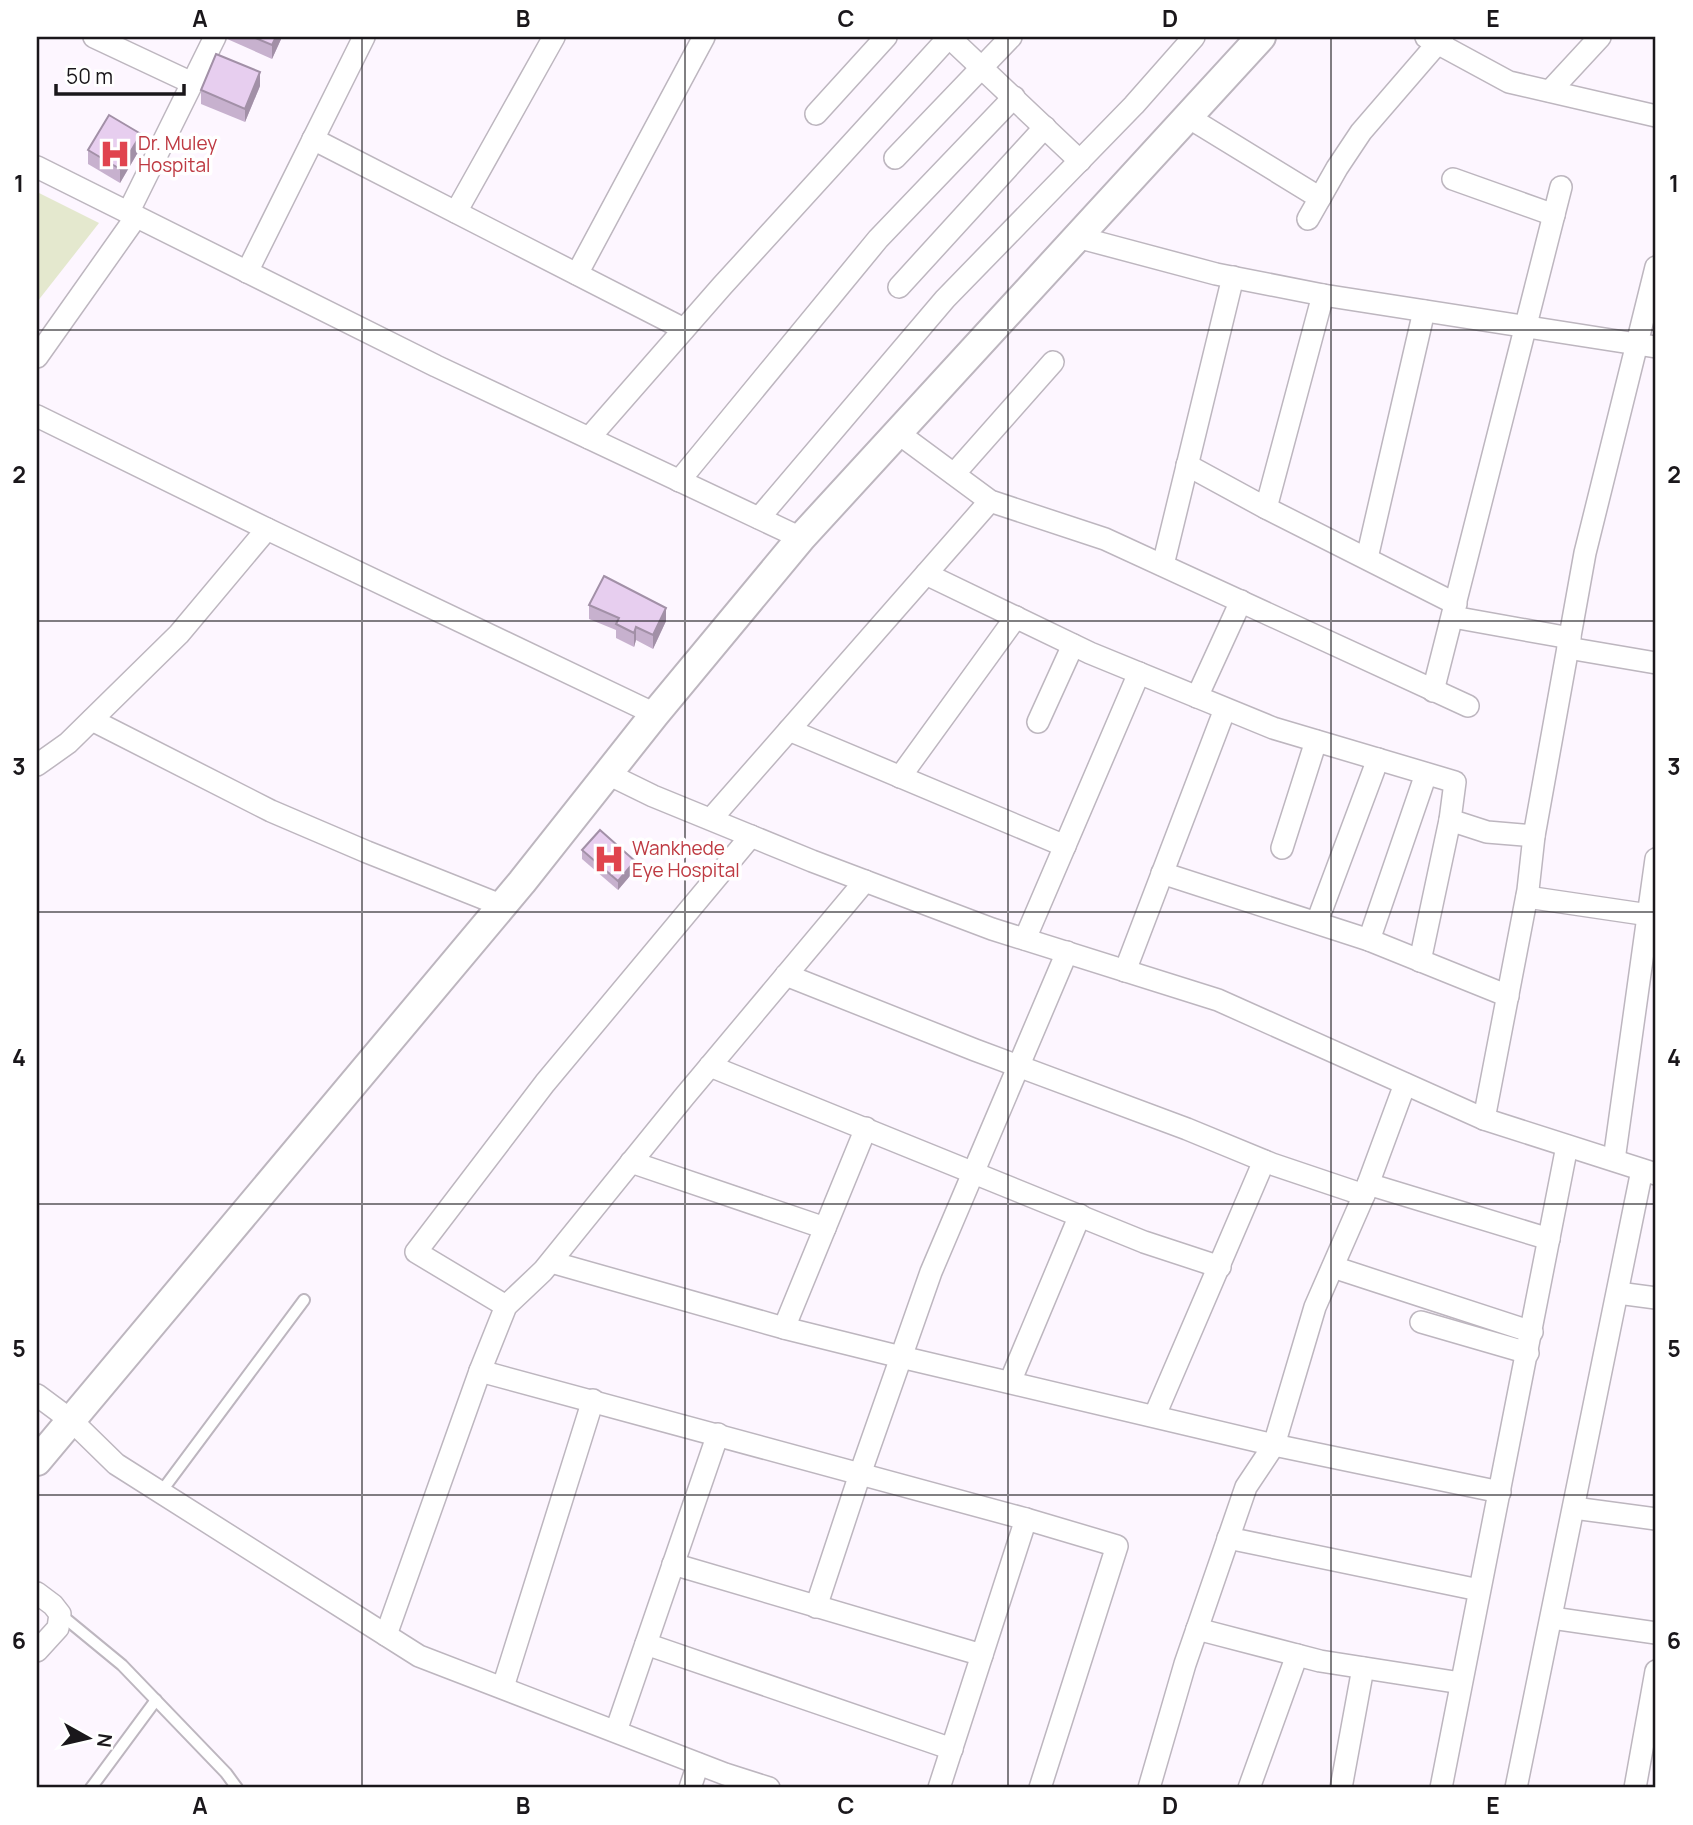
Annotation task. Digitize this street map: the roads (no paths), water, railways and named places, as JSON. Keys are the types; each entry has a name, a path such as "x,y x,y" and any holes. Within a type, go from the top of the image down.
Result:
{"street":[{"path":"94,37 192,83"},
{"path":"37,357 132,215 215,37"},
{"path":"247,272 364,37"},
{"path":"456,212 554,37"},
{"path":"577,274 704,37"},
{"path":"816,114 886,37"},
{"path":"589,438 684,329 949,37 1080,161"},
{"path":"895,158 1011,37"},
{"path":"758,518 945,299 1134,105 1194,37"},
{"path":"37,1461 503,906 655,714 802,538 1261,37"},
{"path":"1550,92 1600,37"},
{"path":"1308,219 1361,131 1436,39 1509,82 1656,116"},
{"path":"679,481 878,239 1014,97"},
{"path":"1188,117 1320,198"},
{"path":"899,287 1045,127"},
{"path":"313,139 684,329"},
{"path":"37,167 436,366 802,538"},
{"path":"1454,180 1554,215"},
{"path":"1433,691 1561,187"},
{"path":"1077,237 1233,277 1323,295 1646,345"},
{"path":"1484,1119 1527,897 1534,836 1585,553 1646,345 1656,267"},
{"path":"1163,565 1233,277"},
{"path":"1266,508 1323,295"},
{"path":"1367,558 1424,311"},
{"path":"954,474 1053,362"},
{"path":"37,416 655,714"},
{"path":"898,433 990,501 1105,539 1468,706"},
{"path":"1187,465 1367,558 1455,610 1569,643 1656,663"},
{"path":"711,820 990,501"},
{"path":"37,765 68,743 179,634 267,529"},
{"path":"926,574 1073,645 1273,728 1455,782 1450,820 1420,961"},
{"path":"1197,697 1241,601"},
{"path":"900,777 1016,617"},
{"path":"1038,722 1073,645"},
{"path":"1025,939 1139,673"},
{"path":"1125,971 1225,709"},
{"path":"92,720 271,811 503,906"},
{"path":"789,730 1065,846"},
{"path":"1282,848 1316,741"},
{"path":"1317,922 1378,759"},
{"path":"608,774 711,820 865,881 1025,939 1218,1000 1484,1119 1649,1172 1618,1293 1516,1788"},
{"path":"1369,940 1426,774"},
{"path":"1450,820 1487,832 1534,836"},
{"path":"506,1306 416,1252 545,1083 751,835"},
{"path":"1614,1160 1656,859"},
{"path":"1162,873 1369,940 1508,996"},
{"path":"386,1634 506,1306 551,1262 865,881"},
{"path":"1527,897 1649,915"},
{"path":"816,1607 931,1272 1067,952"},
{"path":"786,975 1264,1161 1549,1239"},
{"path":"710,1066 1144,1242 1220,1267"},
{"path":"1149,1788 1197,1629 1246,1487 1274,1445 1315,1307 1366,1190 1405,1084"},
{"path":"784,1328 866,1128"},
{"path":"1441,1788 1567,1146"},
{"path":"1155,1415 1264,1161"},
{"path":"631,1163 825,1228"},
{"path":"1010,1382 1080,1215"},
{"path":"551,1262 784,1328 901,1357 1274,1445 1500,1492"},
{"path":"1333,1266 1530,1343"},
{"path":"1618,1293 1656,1298"},
{"path":"1421,1322 1530,1343"},
{"path":"480,1371 718,1434 1117,1546 1040,1788"},
{"path":"37,1395 72,1421 116,1464 419,1656 698,1764 769,1788"},
{"path":"503,1687 593,1400"},
{"path":"616,1731 718,1434"},
{"path":"1574,1507 1656,1520"},
{"path":"939,1788 1026,1519"},
{"path":"1228,1538 1479,1591"},
{"path":"673,1564 982,1655"},
{"path":"37,1593 60,1614 58,1628 37,1651"},
{"path":"1552,1618 1656,1633"},
{"path":"1197,1629 1297,1655 1461,1683"},
{"path":"646,1644 952,1749"},
{"path":"1249,1788 1297,1655"},
{"path":"1341,1788 1363,1668"},
{"path":"1635,1788 1656,1671"},
{"path":"690,1788 698,1764"}],"lane":[{"path":"161,1492 304,1300"},
{"path":"60,1614 122,1665 226,1773 237,1788"},
{"path":"90,1788 156,1700"}],"place":[{"name":"Dr. Muley Hospital","path":"115,154"},
{"name":"Wankhede Eye Hospital","path":"609,859"}]}
